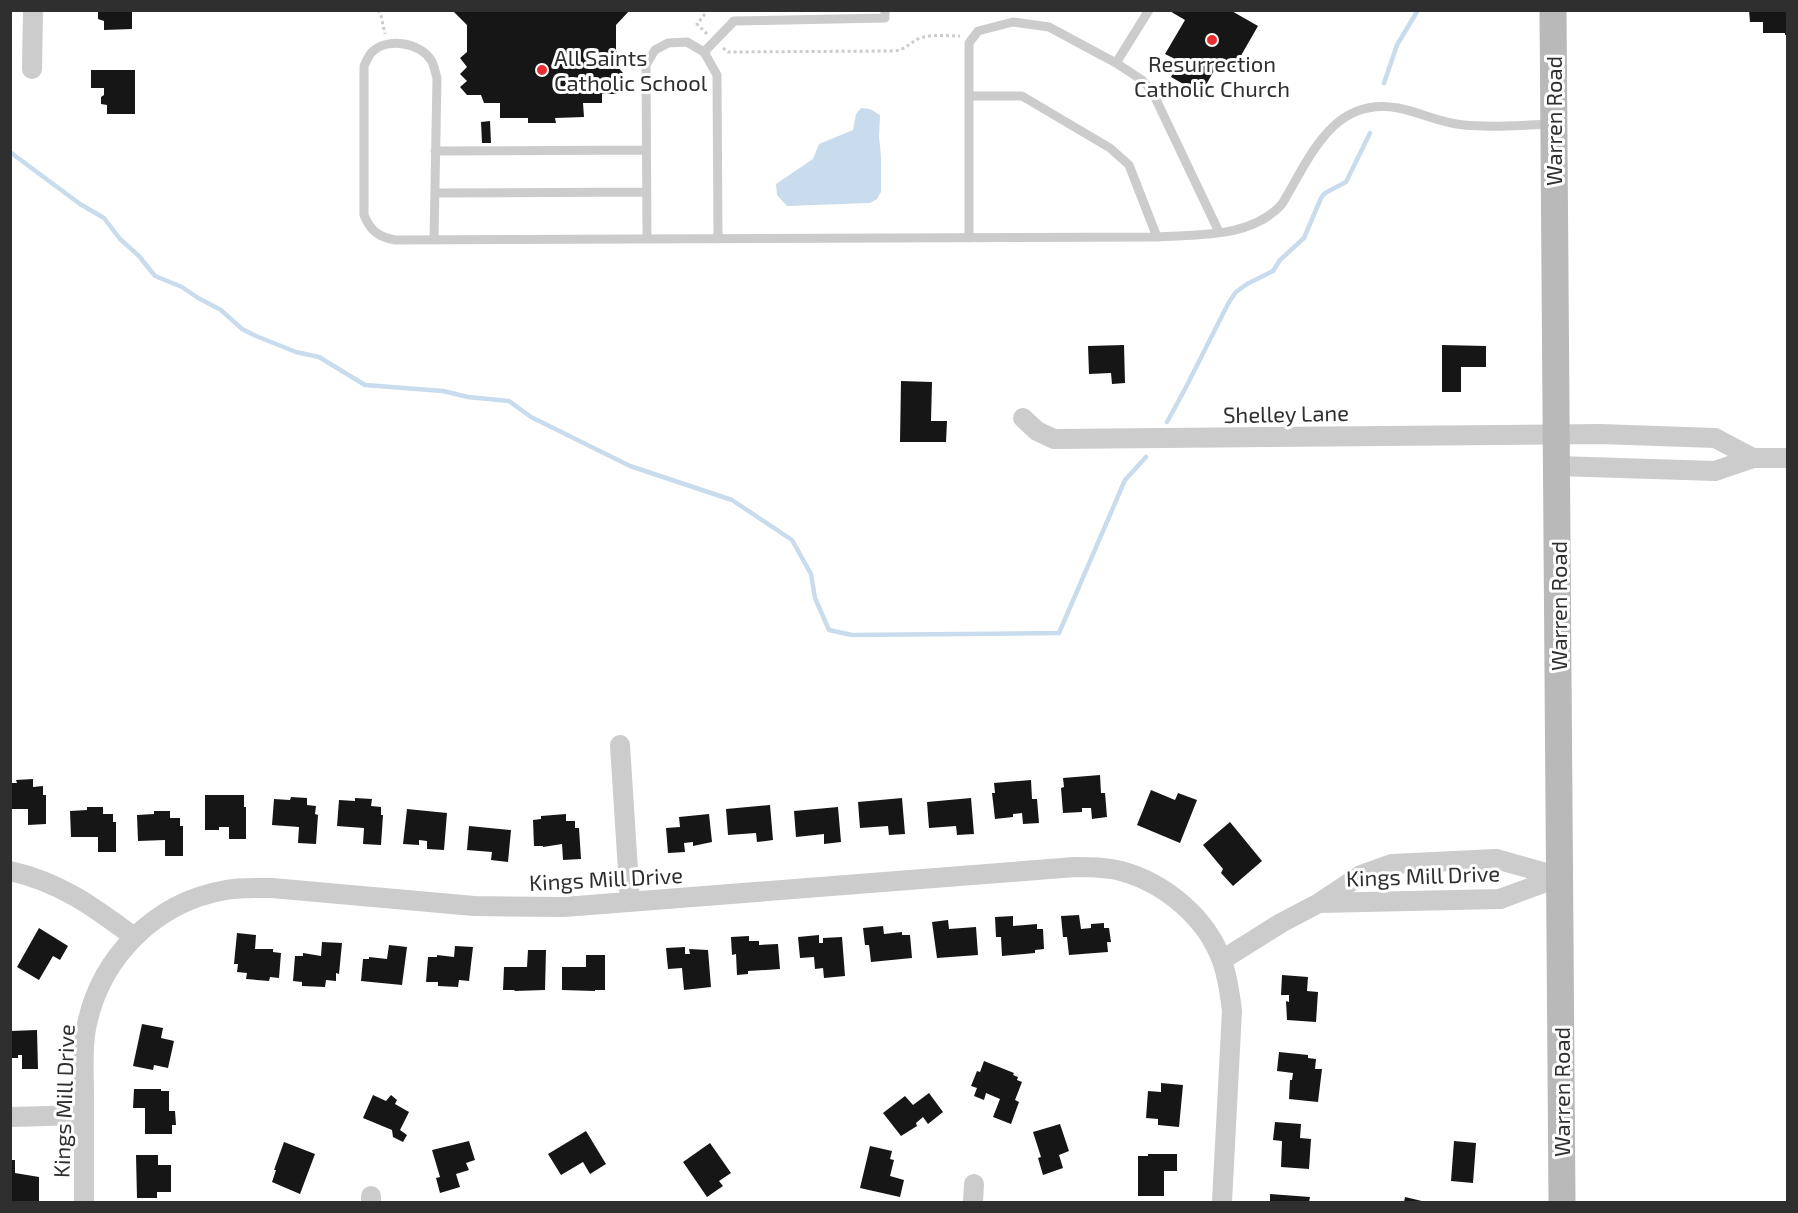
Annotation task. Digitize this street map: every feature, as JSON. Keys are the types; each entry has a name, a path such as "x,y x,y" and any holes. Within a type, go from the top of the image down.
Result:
{"street":[{"path":"32,69 33,10"},
{"name":"Warren Road","path":"1553,10 1562,1203"},
{"name":"Shelley Lane","path":"1023,418 1037,431 1054,439 1557,434 1715,438 1753,458"},
{"path":"1557,466 1715,471 1753,458 1788,458"},
{"path":"620,745 630,902"},
{"name":"Kings Mill Drive","path":"84,1203 84,1047 89,1014 107,971 134,937 156,918 181,904 208,894 243,888 272,888 502,907 564,907 1075,867 1101,867 1140,877 1175,898 1202,926 1222,960 1281,923 1319,903 1361,875 1392,864 1496,859 1560,877"},
{"path":"10,871 27,874 58,886 90,904 134,937"},
{"name":"Kings Mill Drive","path":"1319,903 1500,899 1560,877"},
{"path":"1222,960 1229,986 1232,1011 1222,1203"},
{"path":"10,1117 84,1114"}],"lane":[{"path":"704,52 734,21 799,15 885,18 885,10"},
{"path":"1116,63 1149,10"},
{"path":"969,238 969,43 978,31 1013,22 1049,27 1116,63 1142,80 1152,91 1219,232"},
{"path":"646,239 646,65 655,50 668,43 687,42 704,52 717,75 718,238"},
{"path":"434,240 437,78 432,60 421,50 408,44 387,44 372,52 364,66 364,215 369,226 385,238 434,240 1157,237 1219,232 1248,226 1265,220 1274,213 1282,204 1324,134 1354,111 1367,107 1386,106 1465,126 1553,124"},
{"path":"969,96 1022,96 1110,148 1129,165 1157,237"},
{"path":"435,151 646,150"},
{"path":"435,193 646,192"}],"path":[{"path":"378,10 387,44"},
{"path":"708,10 697,24 728,52 894,51 906,49 926,36 974,36"}],"water":[{"path":"861,108 870,109 880,115 881,192 877,199 870,203 787,206 777,195 776,184 813,159 819,144 853,130 856,114"}],"building":[{"path":"101,10 132,10 132,29 104,30 104,21 98,19 98,12"},
{"name":"All Saints Catholic School","path":"452,10 630,10 616,25 616,51 623,59 616,65 623,73 616,80 623,88 617,94 602,94 602,103 583,103 584,117 555,118 556,123 528,123 528,118 500,118 500,103 484,103 481,95 467,95 460,87 467,81 460,74 467,67 460,58 467,52 467,25"},
{"name":"Resurrection Catholic Church","path":"1168,10 1230,10 1258,26 1231,73 1217,65 1201,94 1171,77 1179,61 1165,54 1185,20"},
{"path":"1749,10 1788,11 1788,35 1763,33 1763,22 1750,22"},
{"path":"91,70 135,70 135,114 107,114 107,105 101,104 104,88 91,88"},
{"path":"490,121 491,143 482,143 481,122"},
{"path":"1124,345 1125,383 1112,384 1111,373 1089,374 1088,346"},
{"path":"1442,345 1486,346 1486,367 1461,367 1461,392 1442,392"},
{"path":"901,381 932,382 931,421 947,421 946,442 900,442"},
{"path":"1100,775 1101,793 1105,793 1107,817 1092,819 1091,808 1082,808 1082,812 1063,813 1061,788 1064,787 1063,778"},
{"path":"33,779 33,787 43,786 43,795 46,795 46,824 28,825 28,809 10,809 10,783 17,783 16,780"},
{"path":"1031,780 1032,799 1037,799 1039,823 1023,824 1022,813 1013,814 1013,817 995,819 992,793 995,793 994,783"},
{"path":"1151,790 1175,800 1178,793 1197,800 1180,843 1137,825"},
{"path":"205,795 244,795 246,839 229,839 229,827 205,830"},
{"path":"291,797 307,798 307,805 316,806 315,814 318,815 316,844 298,843 299,827 272,825 274,799 290,800"},
{"path":"355,798 372,799 371,806 381,807 381,815 383,815 381,845 363,844 364,828 337,826 339,800 355,801"},
{"path":"902,798 905,834 889,835 888,826 860,828 858,802"},
{"path":"971,798 974,834 957,835 956,826 929,828 927,802"},
{"path":"770,805 773,840 757,842 756,833 728,835 726,809"},
{"path":"87,807 103,807 103,814 113,814 113,822 116,822 116,852 98,852 98,837 71,837 70,811 87,810"},
{"path":"838,807 841,842 824,844 824,834 796,837 794,811"},
{"path":"407,809 447,813 444,850 427,849 427,841 419,840 419,845 403,844"},
{"path":"154,811 170,811 170,818 180,818 180,826 183,826 183,856 165,856 165,840 138,841 137,815 154,814"},
{"path":"566,814 566,821 575,821 575,828 579,828 581,859 563,860 562,844 534,846 533,820 541,819 541,816"},
{"path":"709,814 712,842 693,846 693,842 684,843 685,852 668,853 666,828 680,827 679,817"},
{"path":"1230,822 1262,861 1233,886 1221,873 1223,869 1203,845"},
{"path":"469,826 511,830 508,862 491,860 492,852 467,850"},
{"path":"1079,915 1081,929 1091,928 1091,924 1104,923 1104,928 1109,928 1111,942 1107,942 1108,952 1069,955 1067,937 1063,937 1061,916"},
{"path":"1013,916 1013,926 1037,924 1037,929 1043,929 1044,949 1035,950 1035,953 1002,956 1001,937 996,937 995,917"},
{"path":"948,920 949,929 976,927 978,955 937,958 932,922"},
{"path":"883,926 884,934 902,932 902,935 910,935 912,958 871,962 869,945 865,945 863,928"},
{"path":"39,928 68,946 60,960 53,956 39,980 17,967"},
{"path":"237,933 256,935 255,949 273,949 273,952 281,953 279,978 270,977 269,981 246,979 247,973 237,972 238,964 234,964"},
{"path":"819,935 819,943 823,943 823,938 842,937 845,976 824,978 823,968 815,969 814,957 800,958 798,937"},
{"path":"749,936 749,941 759,941 759,945 778,944 780,969 748,971 748,974 737,975 736,954 732,955 731,937"},
{"path":"322,942 342,943 339,974 336,973 336,981 326,980 325,987 302,986 302,982 293,981 295,956 303,956 303,953 321,956"},
{"path":"389,945 407,947 402,985 361,981 363,959 369,959 369,957 387,959"},
{"path":"455,946 473,947 469,981 459,980 458,987 438,986 438,982 426,982 428,957 437,957 437,955 454,957"},
{"path":"685,947 685,954 690,954 689,949 708,950 711,987 684,990 682,968 668,969 666,948"},
{"path":"528,950 546,950 545,990 503,990 504,967 527,967"},
{"path":"586,955 605,955 605,990 562,990 562,967 586,967"},
{"path":"1282,975 1308,977 1307,991 1318,992 1316,1022 1287,1020 1286,1001 1289,1002 1289,995 1281,995"},
{"path":"142,1024 163,1028 161,1038 174,1041 168,1068 154,1065 153,1070 133,1066"},
{"path":"37,1030 38,1069 22,1069 22,1055 18,1055 18,1058 10,1058 10,1031"},
{"path":"1279,1052 1308,1055 1308,1058 1316,1059 1315,1069 1322,1069 1318,1102 1289,1099 1290,1080 1292,1080 1293,1073 1277,1071"},
{"path":"984,1061 1014,1073 1013,1075 1018,1077 1017,1080 1022,1082 1015,1100 1019,1102 1011,1124 993,1117 1000,1099 986,1093 984,1100 974,1096 977,1088 971,1086"},
{"path":"1161,1083 1183,1085 1179,1127 1158,1125 1158,1119 1146,1118 1148,1091 1161,1092"},
{"path":"134,1089 169,1091 169,1111 175,1111 176,1125 172,1125 172,1134 145,1134 145,1108 133,1108"},
{"path":"929,1093 943,1112 928,1124 923,1117 916,1123 917,1126 901,1136 883,1113 905,1096 913,1105"},
{"path":"373,1095 386,1101 391,1095 397,1100 395,1104 409,1112 400,1130 407,1135 403,1142 393,1137 392,1130 363,1118"},
{"path":"1275,1122 1301,1124 1300,1138 1311,1139 1309,1169 1281,1167 1282,1141 1273,1140"},
{"path":"1060,1124 1069,1151 1059,1155 1063,1168 1043,1175 1038,1158 1041,1157 1033,1132"},
{"path":"586,1131 606,1164 590,1174 583,1162 561,1175 548,1154"},
{"path":"469,1141 475,1160 466,1163 469,1170 456,1174 460,1187 440,1193 436,1178 440,1177 432,1150"},
{"path":"1454,1141 1476,1143 1473,1183 1451,1181"},
{"path":"284,1142 315,1154 300,1194 272,1182"},
{"path":"710,1143 731,1173 719,1181 723,1186 707,1197 683,1162"},
{"path":"870,1146 892,1151 890,1159 894,1160 890,1176 904,1180 900,1197 860,1188"},
{"path":"1148,1154 1177,1154 1177,1171 1164,1171 1164,1196 1138,1196 1138,1156 1148,1156"},
{"path":"136,1155 158,1155 158,1165 171,1165 171,1192 157,1192 157,1198 137,1198"},
{"path":"10,1160 15,1160 15,1173 39,1177 39,1202 10,1202"},
{"path":"1270,1194 1310,1197 1309,1202 1270,1202"},
{"path":"1405,1197 1426,1202 1404,1202"}],"waterway":[{"path":"1384,83 1397,45 1418,10"},
{"path":"1167,422 1236,292 1273,271 1280,260 1304,238 1321,198 1325,193 1346,182 1370,133"},
{"path":"10,152 80,204 104,218 120,239 139,256 155,276 182,287 221,310 242,329 256,336 296,352 319,357 365,385 443,391 468,397 509,401 531,417 630,466 732,500 792,540 811,574 815,598 829,630 852,635 1059,633 1125,480 1146,457"}],"place":[{"name":"Resurrection Catholic Church","path":"1212,40"},
{"name":"All Saints Catholic School","path":"542,70"}]}
